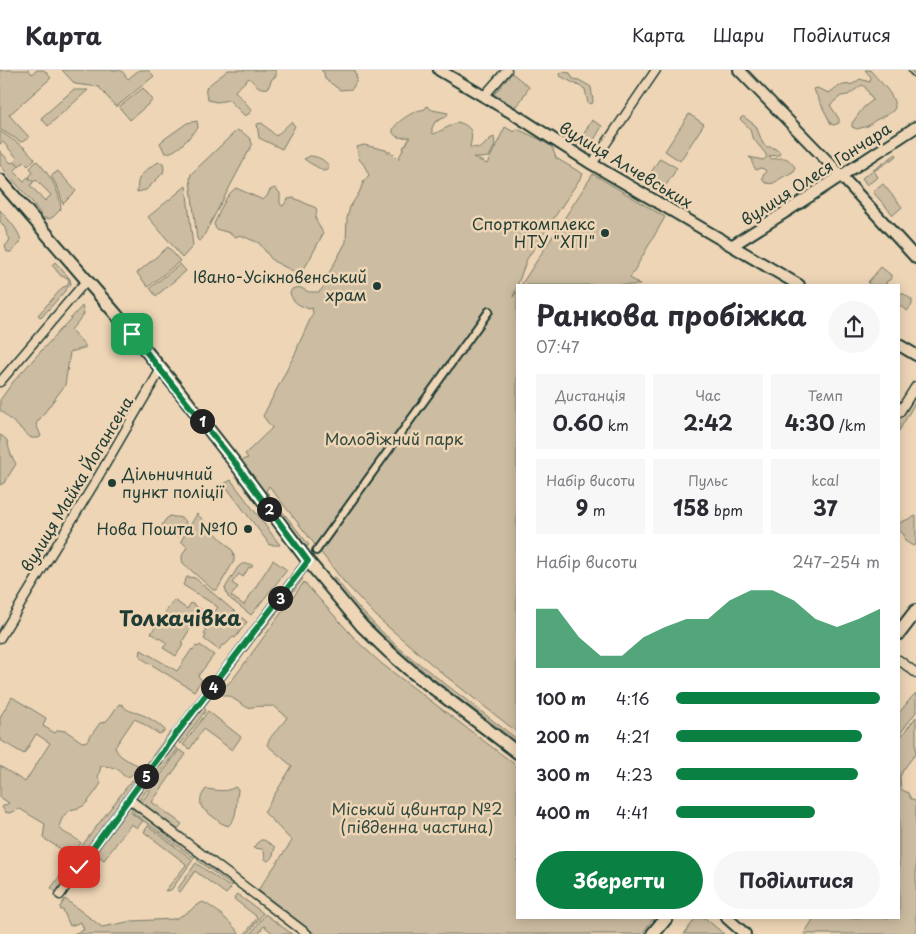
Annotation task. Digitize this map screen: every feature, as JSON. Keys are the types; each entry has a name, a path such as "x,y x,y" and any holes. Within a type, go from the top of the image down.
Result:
{"main road":[{"path":"0,180 161,369 235,463 308,561 362,626 412,672 516,751"},
{"path":"900,632 916,611"},
{"path":"653,934 665,919"}],"street":[{"name":"вулиця Алчевських","path":"439,70 592,164 797,284"},
{"path":"484,96 507,70"},
{"path":"592,164 656,70"},
{"path":"739,70 842,176 916,258"},
{"path":"913,70 916,73"},
{"name":"вулиця Олеся Гончара","path":"733,245 916,127"},
{"path":"0,382 86,281"},
{"path":"316,551 489,311"},
{"path":"900,346 916,355"},
{"name":"вулиця Майка Йогансена","path":"0,638 94,484 161,369"},
{"path":"900,411 916,386"},
{"path":"60,895 176,734 308,561"},
{"path":"900,661 916,673"},
{"path":"129,799 307,934"},
{"path":"728,919 745,934"}],"green space":[{"path":"0,70 29,70 32,74 37,70 44,70 51,78 9,115 29,137 21,142 0,129"},
{"path":"62,70 121,70 128,79 139,70 148,70 154,76 116,107 99,87 75,84"},
{"path":"228,70 276,70 276,76 272,79 268,88 260,87 249,78 235,91 252,110 245,116 229,100 217,102 208,100 207,87"},
{"path":"321,70 355,70 357,80 352,89 340,90 325,79 324,73"},
{"path":"865,70 870,70 886,88 895,108 892,112 868,126 857,129 852,127 852,123 864,107 873,100 862,85 848,95 841,96 830,105 839,119 839,123 831,124 814,89 817,88 829,93 837,87 853,84 860,79 870,82 871,77"},
{"path":"563,72 570,73 573,79 579,80 591,87 592,104 588,103 585,89 560,76"},
{"path":"512,73 529,87 514,109 491,98"},
{"path":"143,88 153,100 130,120 119,107"},
{"path":"73,90 88,90 48,126 41,118"},
{"name":"Молодіжний парк","path":"427,106 432,110 448,113 446,117 435,122 432,128 432,133 434,134 458,122 467,126 471,131 470,147 481,148 494,137 495,145 489,157 473,157 487,164 505,127 514,132 517,129 539,139 552,147 556,158 583,174 527,259 518,284 516,284 513,297 516,292 516,731 443,674 380,620 344,582 269,486 266,491 309,545 307,547 252,478 242,460 248,458 245,454 272,428 263,416 297,350 313,313 312,308 309,309 299,305 290,293 292,289 299,287 309,292 319,292 327,283 328,275 346,242 347,218 350,207 369,175 359,159 357,147 364,145 386,150 398,159 410,137 398,137 394,134 395,126 409,115 425,109"},
{"path":"689,114 704,124 680,161 665,151"},
{"path":"742,117 756,126 763,144 780,152 779,155 769,157 771,159 787,159 795,167 794,171 774,183 764,182 762,178 766,171 760,168 756,170 752,163 753,160 749,157 763,160 767,157 752,137 750,129 740,119"},
{"path":"592,120 602,126 585,156 550,135 552,132 576,147"},
{"path":"197,121 198,128 187,140 174,150 165,153 160,143 163,140 187,123"},
{"path":"291,122 295,126 282,149 259,138 257,124 262,123 276,136"},
{"path":"237,130 249,138 252,145 202,239 199,241 197,239 191,174"},
{"path":"0,131 25,148 35,159 28,166 24,162 19,166 15,160 17,158 3,142 0,144"},
{"path":"0,151 11,163 14,162 19,166 14,171 24,181 28,177 33,183 30,185 45,201 51,195 36,180 34,182 29,177 33,172 30,168 37,161 50,177 59,195 61,209 53,217 49,219 43,218 33,203 0,165"},
{"path":"896,154 897,156 874,171 878,177 867,185 862,178"},
{"path":"310,156 324,160 329,167 328,170 323,171 304,159"},
{"path":"660,158 677,168 663,190 647,179"},
{"path":"159,162 163,163 163,173 146,190 137,192 141,176"},
{"path":"58,171 76,191 63,204 58,188 51,176"},
{"name":"Спорткомплекс НТУ \"ХПІ\"","path":"593,174 665,217 630,278 639,284 522,284"},
{"path":"883,184 902,207 893,215 873,192"},
{"path":"186,186 193,246 182,258 148,217"},
{"path":"236,188 263,200 270,190 275,188 280,193 280,204 283,206 288,199 294,198 316,208 316,220 323,234 307,264 300,272 298,271 297,273 273,261 259,243 240,235 236,237 216,229 214,224 223,204"},
{"path":"0,210 19,235 20,243 11,252 7,252 5,246 10,239 0,221"},
{"path":"168,247 180,261 148,287 137,273"},
{"path":"55,262 70,279 71,284 41,318 38,315 69,282 68,278 61,276 52,265"},
{"path":"180,264 186,271 156,296 150,288"},
{"path":"881,267 891,275 891,279 886,282 887,284 869,284 868,282"},
{"path":"900,293 912,300 912,305 907,311 900,306"},
{"path":"82,306 84,314 71,330 85,345 85,348 70,352 65,385 36,424 41,436 39,438 31,438 0,410 0,400 13,382"},
{"path":"916,389 916,401 900,429 900,414"},
{"path":"0,435 7,440 10,454 16,464 4,483 0,485"},
{"path":"231,480 280,545 269,545 224,484"},
{"path":"197,514 233,551 234,561 217,590 213,590 182,561 187,547 181,541"},
{"path":"170,516 185,520 181,535 172,535 162,525"},
{"path":"916,516 916,544 913,546 905,541 904,535 900,531 900,523"},
{"path":"273,560 287,570 251,615 228,597 225,588 238,567 242,564 253,566 249,567 243,577 239,574 232,583 238,587 231,596 244,605"},
{"path":"187,577 195,578 247,622 235,638 233,637 225,645 222,645 219,650 204,639 206,630 204,629 218,607 183,585"},
{"path":"334,577 359,608 400,649 516,738 516,741 418,667 395,647 351,603 332,578"},
{"path":"300,578 303,579 259,636 257,635 258,633"},
{"name":"Міський цвинтар №2 (південна частина)","path":"304,582 359,643 382,664 516,765 516,919 653,919 642,934 315,934 258,890 292,841 264,812 292,766 267,745 287,717 274,706 248,708 229,696 222,694 223,688 233,679"},
{"path":"174,600 187,609 191,603 205,612 196,625 193,624 176,656 163,648 167,643 151,633"},
{"path":"200,645 214,655 198,676 202,680 194,691 141,658 140,655 141,650 177,671 192,649"},
{"path":"916,693 916,712 900,734 900,712"},
{"path":"12,697 46,718 43,726 55,733 58,730 66,731 82,742 87,741 100,723 105,722 110,717 119,704 148,717 165,730 159,734 134,719 115,747 121,756 138,765 134,772 126,777 115,768 101,766 98,778 101,783 93,795 85,805 72,809 62,819 59,827 61,830 81,843 72,854 67,849 61,849 43,838 45,824 20,809 9,813 5,812 2,807 9,803 0,797 0,766 25,782 50,743 36,734 24,754 0,740 0,717"},
{"path":"203,707 206,710 181,744 178,741"},
{"path":"208,711 241,737 232,750 203,729 190,749 183,745"},
{"path":"916,717 916,753 900,777 900,738"},
{"path":"170,732 172,734 142,776 139,774"},
{"path":"174,746 178,749 138,802 136,798"},
{"path":"179,750 186,754 152,802 182,824 177,830 142,804"},
{"path":"900,777 901,789 908,793 911,799 916,801 916,934 804,934 813,919 900,919"},
{"path":"132,780 137,783 81,859 75,860 74,856"},
{"path":"235,787 238,789 236,810 234,819 228,826 221,823 202,808 201,798 206,789 225,791"},
{"path":"130,805 135,806 131,813 143,821 137,828 131,824 104,860 97,853 97,849"},
{"path":"137,807 198,852 194,858 133,813"},
{"path":"148,826 193,860 171,890 165,891 186,865 144,832"},
{"path":"261,840 275,847 272,857 268,861 265,859 262,849 253,848"},
{"path":"200,855 236,881 232,886 197,860"},
{"path":"196,863 231,888 226,894 195,871 180,892 177,890"},
{"path":"68,865 71,871 57,893 51,888"},
{"path":"237,894 263,913 248,934 245,934 257,918 234,899"},
{"path":"65,899 102,927 132,921 175,919 203,902 223,916 240,934 73,934 84,930 81,922 70,926 60,907"},
{"path":"265,914 292,934 274,934 264,926 258,934 251,934"},
{"path":"695,919 706,919 724,934 684,934"}],"tram line":[{"path":"911,70 916,76"}],"place":[{"name":"Спорткомплекс НТУ \"ХПІ\"","path":"605,233"},
{"name":"Івано-Усікновенський храм","path":"377,286"},
{"name":"Дільничний пункт поліції","path":"112,483"},
{"name":"Нова Пошта №10","path":"248,529"}],"district":[{"name":"Толкачівка","path":"180,619"}],"route":[{"path":"79,867 176,734 308,561 235,463 132,334"}]}
